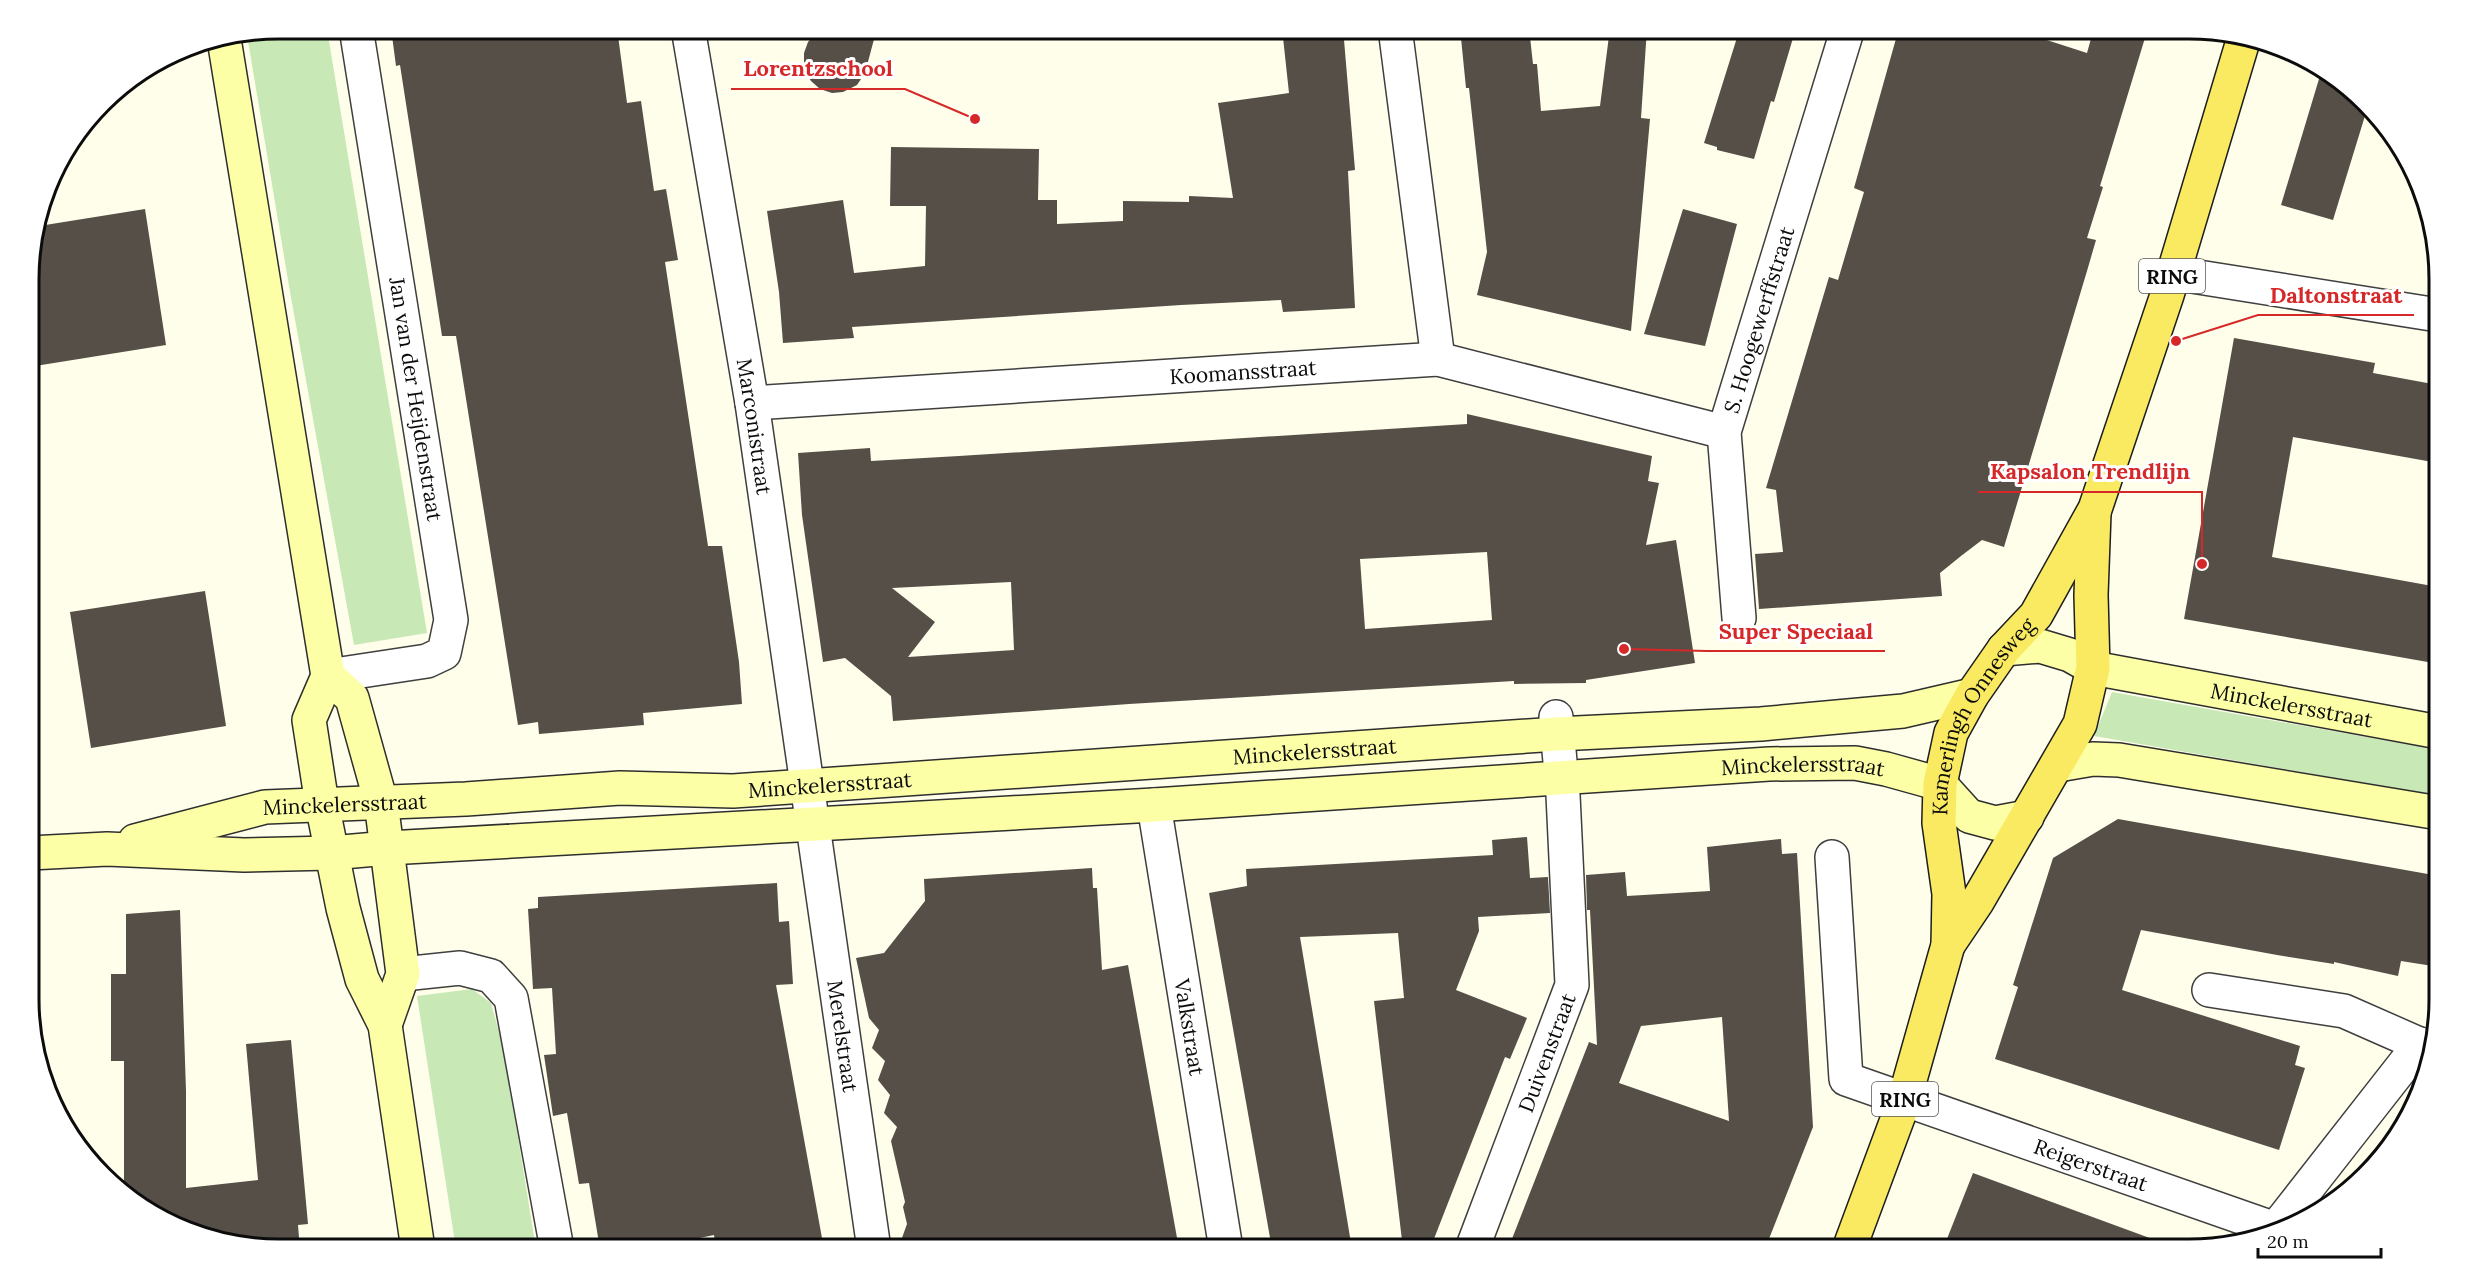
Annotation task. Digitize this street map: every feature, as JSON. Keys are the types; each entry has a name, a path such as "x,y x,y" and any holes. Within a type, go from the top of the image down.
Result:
{"main road":[{"path":"225,45 328,676 309,720 322,804 331,853 362,979 385,1025 416,1239"},
{"name":"Kamerlingh Onnesweg","path":"1853,1239 1905,1101 1948,945 1948,894 1939,823 1940,784 1951,733 1972,695 2004,649 2036,615 2095,508 2173,273 2242,45"},
{"name":"Kamerlingh Onnesweg","path":"1948,945 2027,817 2080,724 2093,668 2091,594 2095,508"},
{"name":"Minckelersstraat","path":"2004,649 2040,646 2070,655 2093,668 2429,730"},
{"path":"328,676 352,698 381,802 403,974 385,1025"},
{"name":"Minckelersstraat","path":"107,849 265,807 620,788 733,791 1151,764 1557,726 1761,724 1903,711 1972,695"},
{"path":"2058,765 2092,759 2119,760 2429,811"},
{"name":"Minckelersstraat","path":"39,853 107,849 244,855 331,853 1154,805 1769,764 1855,764 1886,769 1940,784"},
{"path":"1940,784 1969,816 1995,823 2027,817"}],"street":[{"name":"Jan van der Heijdenstraat","path":"328,676 427,661 444,654 451,620 358,39"},
{"name":"Marconistraat","path":"690,39 752,403 812,824"},
{"path":"1396,39 1438,359"},
{"name":"S. Hoogewerffstraat","path":"1738,618 1724,432 1845,39"},
{"path":"2173,273 2429,314"},
{"name":"Koomansstraat","path":"752,403 1438,359 1724,432"},
{"path":"1557,726 1561,777"},
{"name":"Duivenstraat","path":"1476,1239 1572,985 1561,777"},
{"name":"Valkstraat","path":"1154,805 1224,1239"},
{"name":"Merelstraat","path":"812,824 873,1239"},
{"path":"1832,857 1846,1080 1905,1101"},
{"path":"403,974 460,968 491,976 511,998 555,1239"},
{"name":"Reigerstraat","path":"2209,990 2344,1011 2424,1046 2288,1218"},
{"name":"Reigerstraat","path":"1905,1101 2264,1227"}],"green space":[{"path":"329,39 427,633 354,645 290,292 248,41"},
{"path":"2112,692 2429,748 2429,794 2094,736"},
{"path":"472,989 491,1003 504,1050 534,1239 454,1239 417,996"}],"building":[{"path":"392,39 618,39 627,103 641,101 654,191 666,189 678,260 665,262 708,546 722,546 739,662 742,704 643,713 644,725 539,734 538,722 518,725 456,336 442,336 400,65 396,66"},
{"path":"811,39 874,39 865,73 857,85 843,92 832,93 820,89 804,70 804,53"},
{"path":"1283,39 1344,39 1355,170 1348,171 1355,308 1283,312 1281,300 1181,305 852,327 854,338 783,343 779,292 767,211 843,200 854,273 925,266 926,206 890,206 891,147 1039,149 1038,200 1057,200 1057,224 1123,221 1123,201 1189,202 1189,196 1233,198 1218,103 1289,93"},
{"path":"1461,39 1530,39 1533,64 1537,64 1541,111 1600,106 1609,39 1646,39 1641,118 1650,119 1631,331 1477,295 1487,252 1469,88 1466,88"},
{"path":"1737,39 1793,39 1754,159 1717,150 1717,147 1704,143"},
{"path":"1896,39 2043,39 2087,53 2091,39 2145,39 2100,186 2103,187 2087,238 2096,240 2004,547 1982,540 1961,556 1940,573 1942,596 1759,609 1755,554 1783,552 1776,490 1766,488 1829,277 1838,280 1864,192 1854,188"},
{"path":"2319,77 2365,116 2333,220 2281,205"},
{"path":"145,209 166,345 39,365 39,279 45,225"},
{"path":"1683,209 1737,224 1705,346 1644,334"},
{"path":"2234,338 2375,363 2373,373 2429,383 2429,461 2293,437 2272,557 2429,585 2429,662 2184,619"},
{"path":"1467,414 1652,456 1648,481 1659,483 1646,545 1676,540 1695,663 1586,680 1586,683 1514,684 1514,681 893,721 891,696 845,658 823,662 802,515 798,453 870,448 871,461 1467,424","holes":["1487,552 1492,620 1365,629 1360,559","1011,582 1014,650 908,657 935,622 892,588"]},
{"path":"205,591 226,726 91,748 70,612"},
{"path":"2118,819 2429,874 2429,965 2401,961 2398,976 2334,962 2334,964 2277,955 2141,930 2122,990 2300,1046 2295,1065 2305,1068 2279,1150 1995,1059 2018,987 2013,985 2053,858"},
{"path":"1527,837 1530,878 1548,877 1550,913 1478,917 1479,931 1456,990 1527,1018 1510,1059 1505,1057 1434,1239 1402,1239 1374,1001 1404,998 1398,933 1300,937 1350,1239 1270,1239 1209,893 1247,886 1246,869 1493,855 1492,840"},
{"path":"1781,839 1782,854 1797,853 1813,1127 1769,1239 1512,1239 1589,1042 1597,1045 1586,875 1625,872 1627,896 1710,891 1707,847","holes":["1722,1017 1729,1121 1619,1083 1641,1026"]},
{"path":"1092,868 1093,888 1097,888 1102,970 1128,965 1177,1239 902,1239 907,1224 903,1207 905,1202 891,1141 897,1127 884,1113 890,1095 878,1080 885,1061 872,1048 879,1030 869,1018 856,958 884,953 925,901 924,879"},
{"path":"777,883 779,922 789,921 793,984 776,985 822,1239 715,1239 714,1235 695,1239 598,1239 589,1183 579,1184 567,1113 553,1116 544,1055 556,1054 552,988 533,989 528,909 538,908 538,897"},
{"path":"180,910 186,1091 186,1188 258,1180 246,1044 291,1040 308,1224 298,1225 299,1239 248,1237 217,1231 187,1221 159,1207 124,1182 124,1061 111,1061 111,974 126,974 126,914"},
{"path":"1973,1173 2152,1239 1947,1239"}],"place":[{"name":"Lorentzschool","path":"975,119"},
{"name":"Daltonstraat","path":"2176,341"},
{"name":"Kapsalon Trendlijn","path":"2202,564"},
{"name":"Super Speciaal","path":"1624,649"}]}
